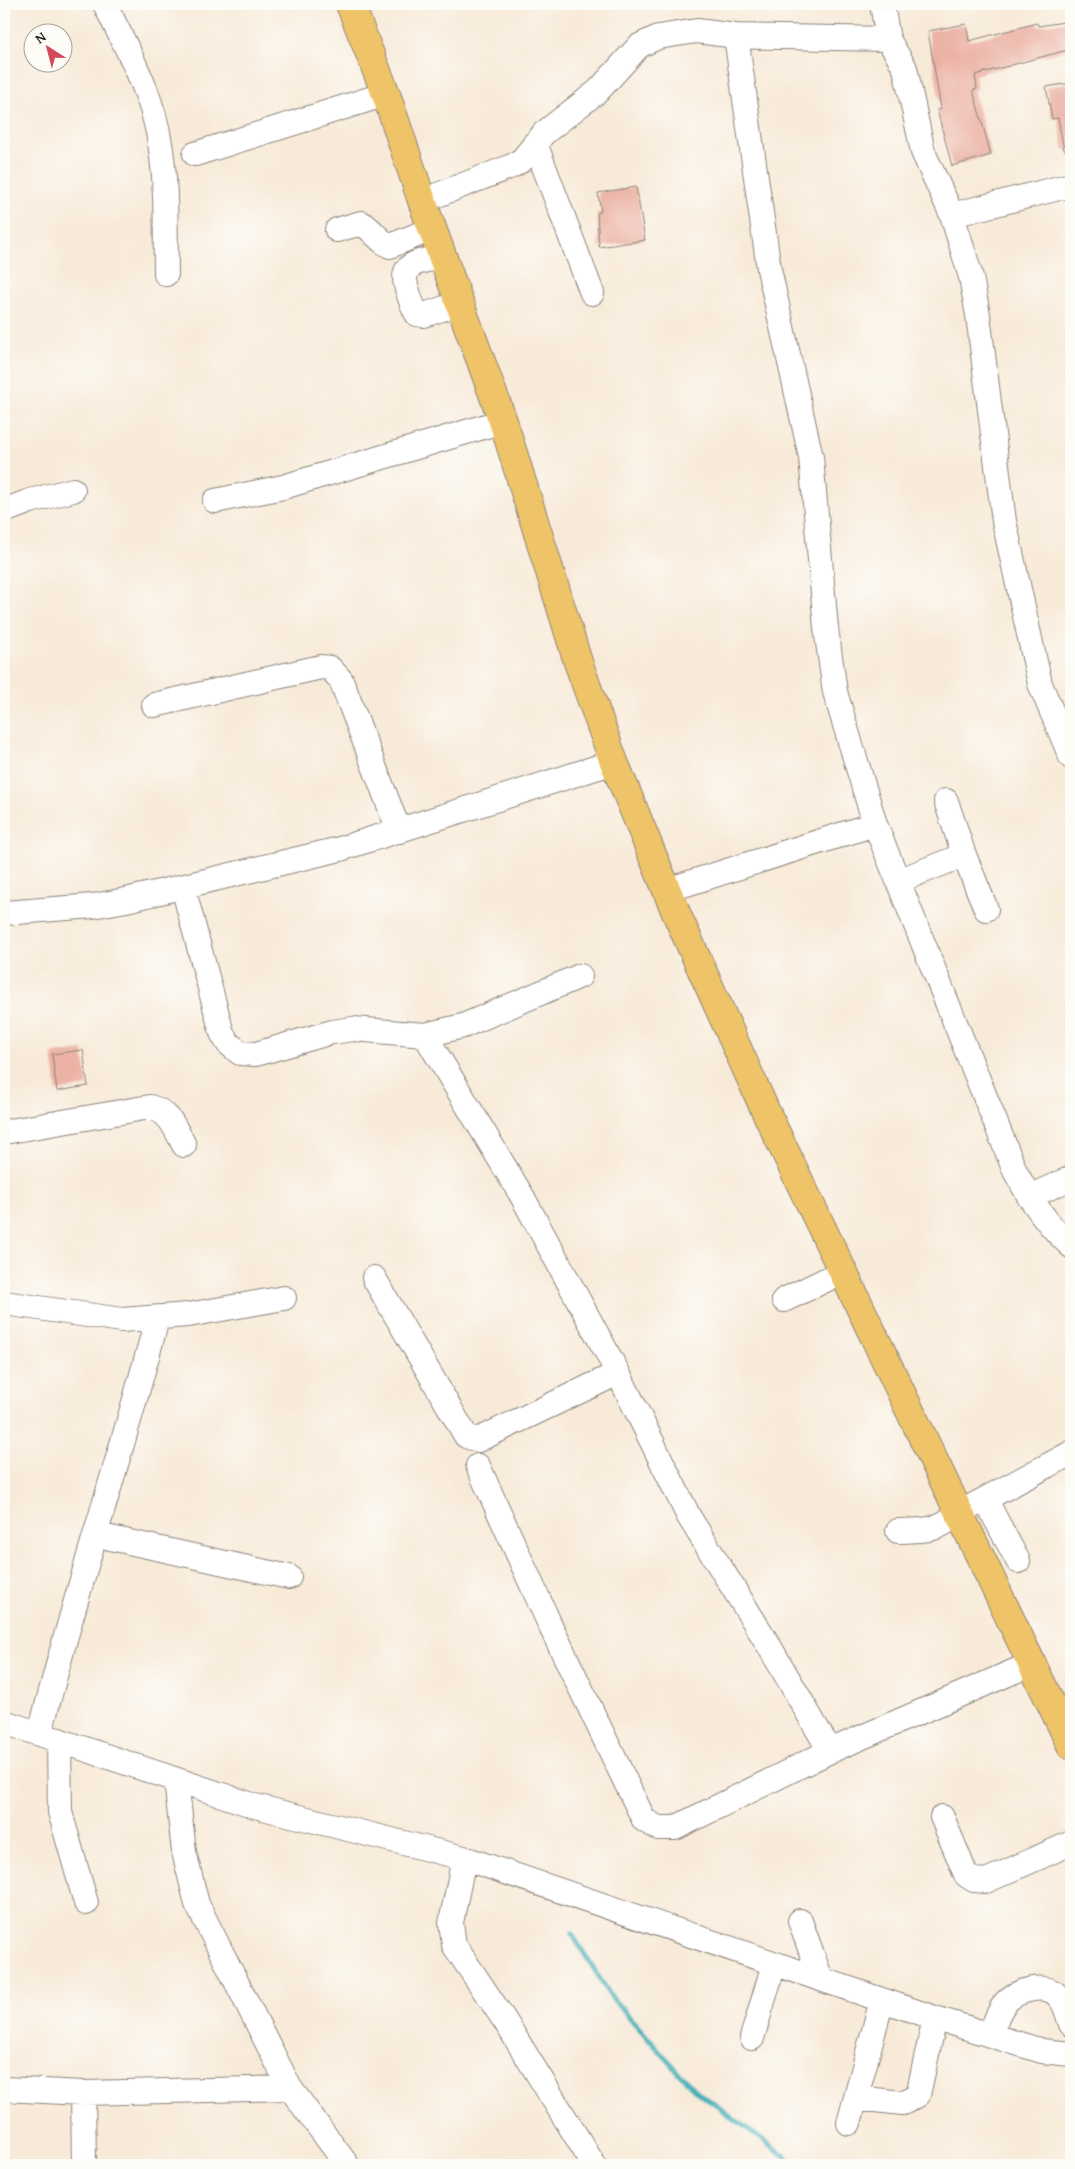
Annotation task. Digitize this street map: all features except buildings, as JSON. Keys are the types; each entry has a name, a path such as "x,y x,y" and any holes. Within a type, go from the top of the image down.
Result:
{"main road":[{"path":"350,4 386,94 422,201 502,421 578,662 614,762 667,890 766,1112 1071,1745"}],"street":[{"path":"104,4 149,98 160,144 164,171 166,274"},
{"path":"882,4 888,39 904,68 926,160 952,215 971,277 978,315 1004,521 1040,684 1071,757"},
{"path":"422,201 512,166 522,160 544,133 598,91 639,46 647,40 697,31 736,36 888,39"},
{"path":"736,36 769,269 811,457 826,628 835,692 875,824 1015,1171 1028,1197 1056,1233 1071,1246"},
{"path":"194,154 386,94"},
{"path":"535,143 592,293"},
{"path":"952,215 1071,185"},
{"path":"337,230 361,223 368,227 382,243 390,246 432,229"},
{"path":"442,257 412,265 405,270 403,276 413,308 418,314 424,315 460,304"},
{"path":"215,502 283,487 502,421"},
{"path":"4,511 30,500 73,490"},
{"path":"154,705 321,667 330,668 341,680 399,831"},
{"path":"4,913 93,906 183,887 340,849 614,762"},
{"path":"946,801 964,855 986,909"},
{"path":"667,890 875,824"},
{"path":"898,881 964,855"},
{"path":"183,887 222,1033 228,1043 240,1052 256,1054 332,1032 352,1029 425,1036 464,1026 580,976"},
{"path":"425,1036 522,1196 618,1373 689,1517 768,1644 830,1751"},
{"path":"4,1132 150,1107 160,1109 168,1115 184,1145"},
{"path":"1028,1197 1071,1178"},
{"path":"784,1300 844,1272"},
{"path":"374,1278 466,1436 472,1440 478,1440 618,1373"},
{"path":"4,1303 122,1320 157,1319 284,1298"},
{"path":"86,1903 60,1812 49,1737 64,1637 129,1426 157,1319"},
{"path":"898,1531 925,1530 943,1526 958,1513 1071,1453"},
{"path":"478,1466 551,1628 644,1820 658,1828 675,1828 830,1751 1031,1664"},
{"path":"985,1499 1018,1560"},
{"path":"96,1536 289,1577"},
{"path":"4,1722 176,1780 306,1820 464,1858 935,2018 1042,2051 1071,2054"},
{"path":"176,1780 184,1852 197,1904 290,2088 347,2165"},
{"path":"942,1817 966,1875 974,1880 986,1882 1071,1843"},
{"path":"464,1858 451,1923 454,1945 505,2021 594,2165"},
{"path":"800,1921 821,1980"},
{"path":"752,2038 774,1964"},
{"path":"990,2035 1007,2001 1018,1994 1038,1989 1048,1988 1059,1996 1071,2024"},
{"path":"849,2123 882,2000"},
{"path":"856,2098 903,2103 918,2095 935,2018"},
{"path":"4,2089 83,2093 290,2088"},
{"path":"83,2093 84,2165"}],"waterway":[{"path":"572,1934 612,1998 695,2090 785,2156 792,2165"}]}
